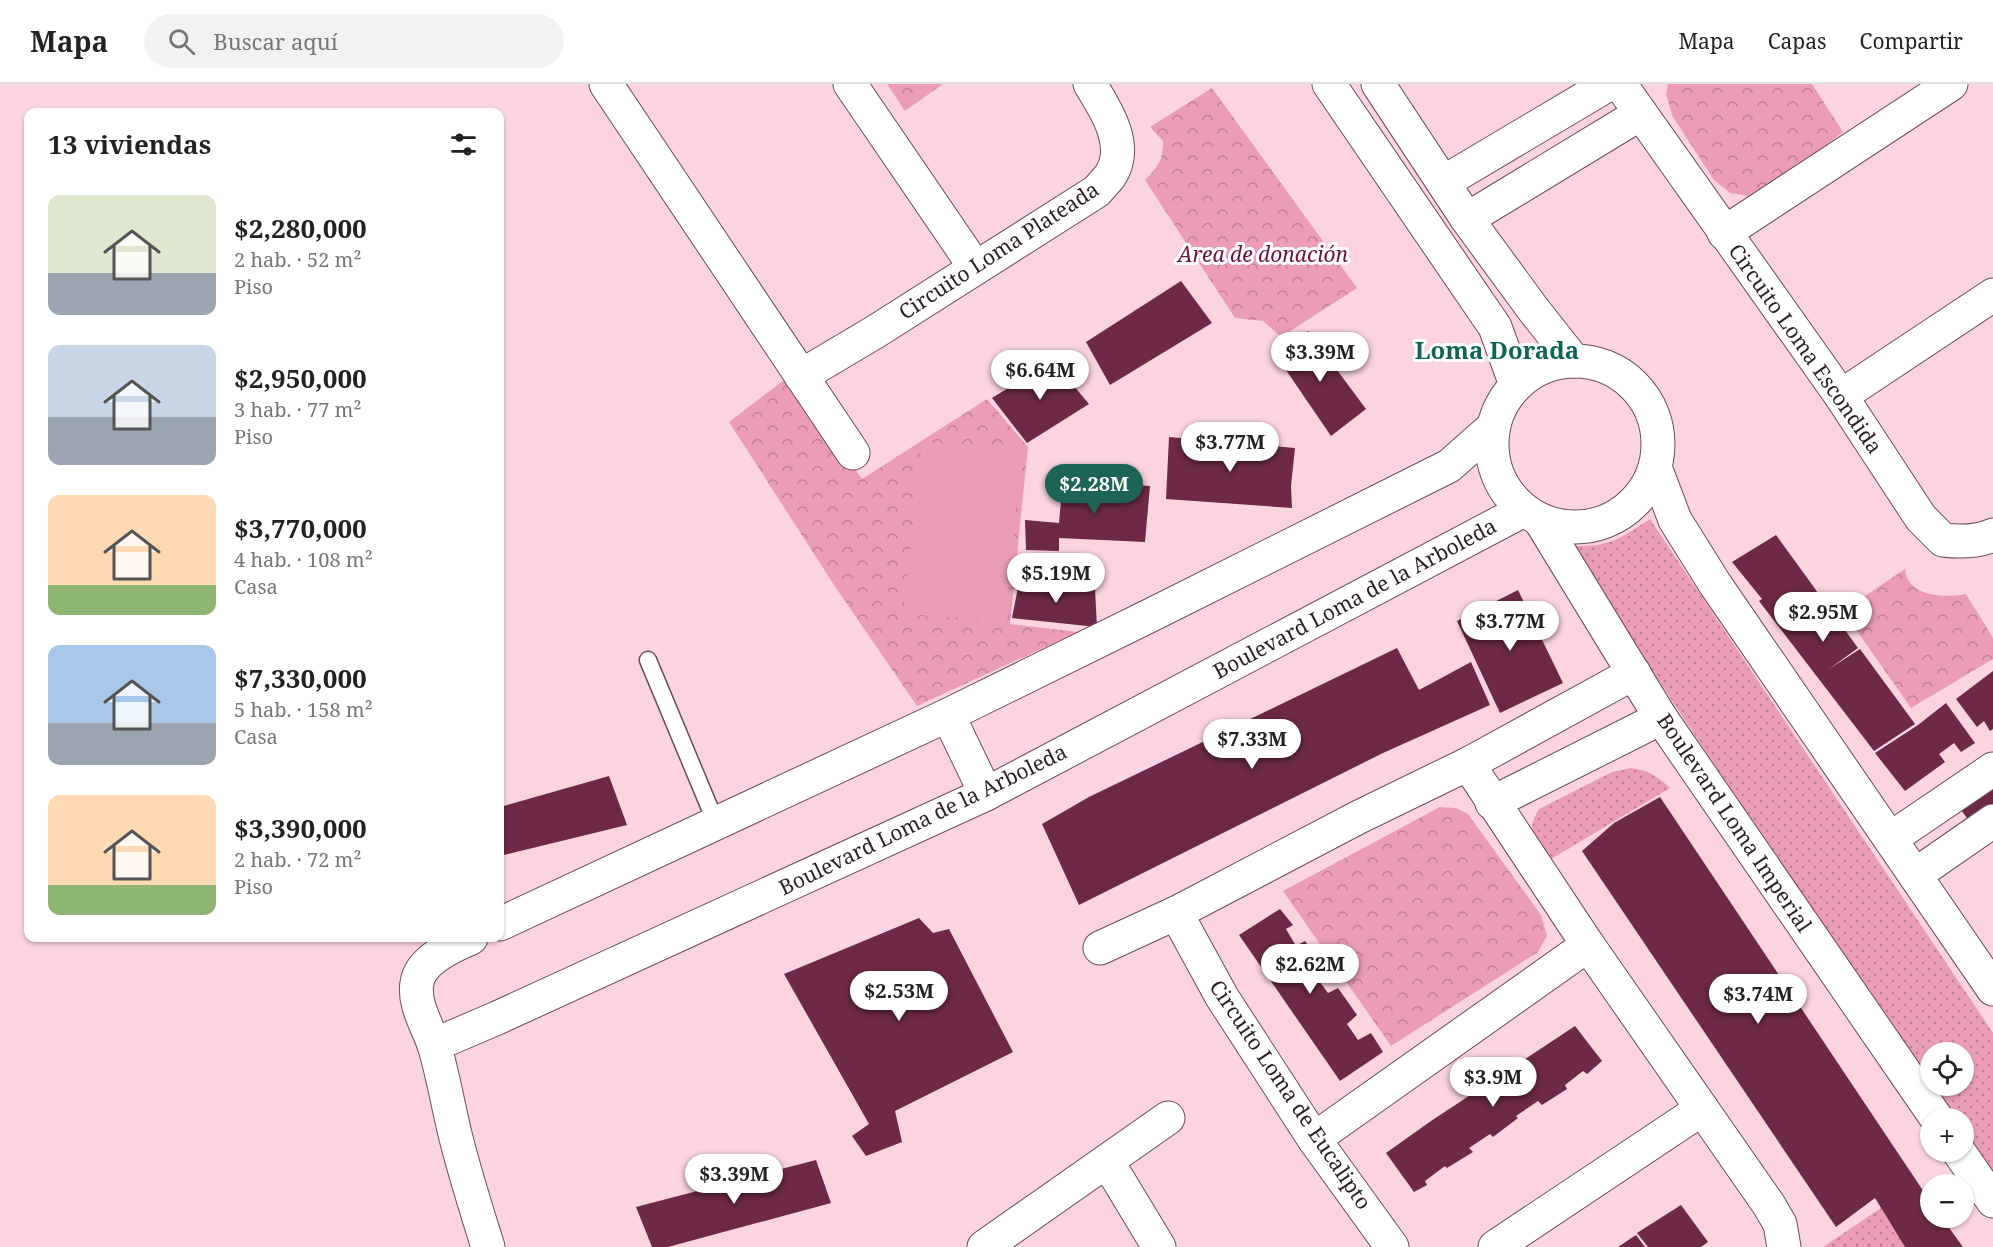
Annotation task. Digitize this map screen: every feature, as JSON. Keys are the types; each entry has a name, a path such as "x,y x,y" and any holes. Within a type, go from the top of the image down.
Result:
{"street":[{"path":"606,84 853,453"},
{"path":"850,84 975,267"},
{"name":"Circuito Loma Plateada","path":"801,376 875,332 1097,190 1111,175 1117,155 1116,133 1108,112 1090,84"},
{"path":"1329,84 1495,327 1516,385"},
{"path":"1378,84 1467,219 1574,361"},
{"path":"1444,182 1609,84"},
{"name":"Circuito Loma Escondida","path":"1620,84 1841,396 1921,518 1943,540 1972,541 1993,535"},
{"path":"1724,233 1951,84"},
{"path":"1467,219 1640,114"},
{"path":"1841,396 1993,295"},
{"path":"1656,467 1639,498 1610,520 1574,528 1532,515 1503,488 1492,459 1492,428 1501,405 1516,385 1543,368 1574,361 1605,367 1631,383 1650,407 1658,437 1656,467 1675,520 1993,989"},
{"path":"504,922 948,715 1449,466 1492,428"},
{"name":"Boulevard Loma Imperial","path":"1532,515 1661,718 1929,1108"},
{"name":"Boulevard Loma de la Arboleda","path":"434,1045 986,794 1532,515"},
{"path":"1100,948 1176,913 1359,817 1468,764 1634,673"},
{"path":"948,715 986,794"},
{"path":"1492,803 1661,718"},
{"path":"1468,764 1588,945 1769,1205 1780,1224 1784,1247"},
{"path":"1890,839 1993,769"},
{"path":"1915,875 1993,821"},
{"name":"Circuito Loma de Eucalipto","path":"1176,913 1222,997 1314,1139 1392,1247"},
{"path":"462,942 425,965 417,982 417,1000 434,1045 457,1141 488,1247"},
{"path":"1314,1139 1588,945"},
{"path":"1495,1247 1702,1109"},
{"path":"984,1247 1168,1118"},
{"path":"1107,1161 1159,1247"},
{"path":"1966,1162 1993,1201"}],"lane":[{"path":"648,660 716,823"}],"green space":[{"path":"887,84 943,84 905,111"},
{"path":"1668,84 1812,84 1843,132 1778,184 1755,197 1730,193 1714,180 1673,117 1666,94"},
{"name":"Area de donación","path":"1212,88 1357,288 1281,337 1263,321 1235,318 1145,180 1159,163 1163,148 1163,141 1150,127"},
{"path":"784,380 801,391 862,479 987,399 1028,447 1010,624 1078,632 917,706 834,585 729,422"},
{"path":"922,442 1021,450 1006,620 903,614"},
{"path":"1650,519 1993,1033 1993,1181 1974,1156 1974,1108 1941,1108 1933,1096 1974,1096 1974,1042 1920,1042 1920,1077 1570,546 1594,545 1621,537"},
{"path":"1905,569 1912,585 1920,590 1948,596 1966,594 1993,638 1993,659 1911,708 1843,611"},
{"path":"1631,768 1652,774 1670,788 1551,859 1537,842 1532,831 1532,824 1539,809 1612,772"},
{"path":"1440,807 1456,808 1468,814 1541,915 1547,936 1538,952 1391,1046 1283,891"},
{"path":"1881,1208 1905,1247 1823,1247"}],"building":[{"path":"1181,281 1212,323 1110,385 1086,342"},
{"path":"1308,331 1366,409 1331,436 1273,351"},
{"path":"1057,358 1068,379 1089,404 1027,443 992,398"},
{"path":"1169,437 1295,448 1291,486 1292,508 1166,499"},
{"path":"1063,479 1150,486 1145,542 1059,538 1059,551 1026,550 1025,520 1059,523"},
{"path":"1776,535 1858,648 1829,669 1860,649 1915,724 1874,751 1759,601 1762,599 1732,562"},
{"path":"1019,582 1095,589 1097,627 1012,618"},
{"path":"1518,590 1563,683 1500,713 1457,621"},
{"path":"1397,648 1419,690 1471,662 1490,705 1383,753 1079,905 1042,824 1089,797"},
{"path":"1993,671 1993,729 1990,731 1984,721 1977,727 1956,699"},
{"path":"1946,703 1975,743 1961,752 1954,743 1939,754 1945,762 1905,791 1875,753 1918,725"},
{"path":"609,776 627,825 504,855 504,806"},
{"path":"1993,786 1993,811 1972,825 1959,807"},
{"path":"1660,797 1920,1186 1920,1228 1949,1228 1963,1247 1905,1247 1875,1198 1836,1227 1582,851 1614,823"},
{"path":"1280,909 1293,925 1286,929 1296,946 1305,941 1327,971 1317,978 1328,993 1338,988 1357,1015 1347,1024 1358,1040 1371,1033 1383,1052 1340,1081 1239,935"},
{"path":"919,918 933,933 949,929 1013,1052 895,1111 902,1142 866,1156 852,1136 869,1124 784,974"},
{"path":"1575,1026 1602,1061 1587,1074 1583,1071 1565,1085 1567,1089 1542,1105 1538,1101 1516,1116 1518,1118 1493,1137 1490,1134 1469,1148 1473,1152 1447,1168 1445,1166 1425,1181 1427,1185 1414,1192 1386,1153"},
{"path":"816,1160 831,1203 668,1247 652,1247 636,1207"},
{"path":"1681,1205 1708,1242 1701,1247 1648,1247 1637,1233"},
{"path":"1636,1235 1645,1247 1618,1247"}],"district":[{"name":"Loma Dorada","path":"1497,351"}]}
